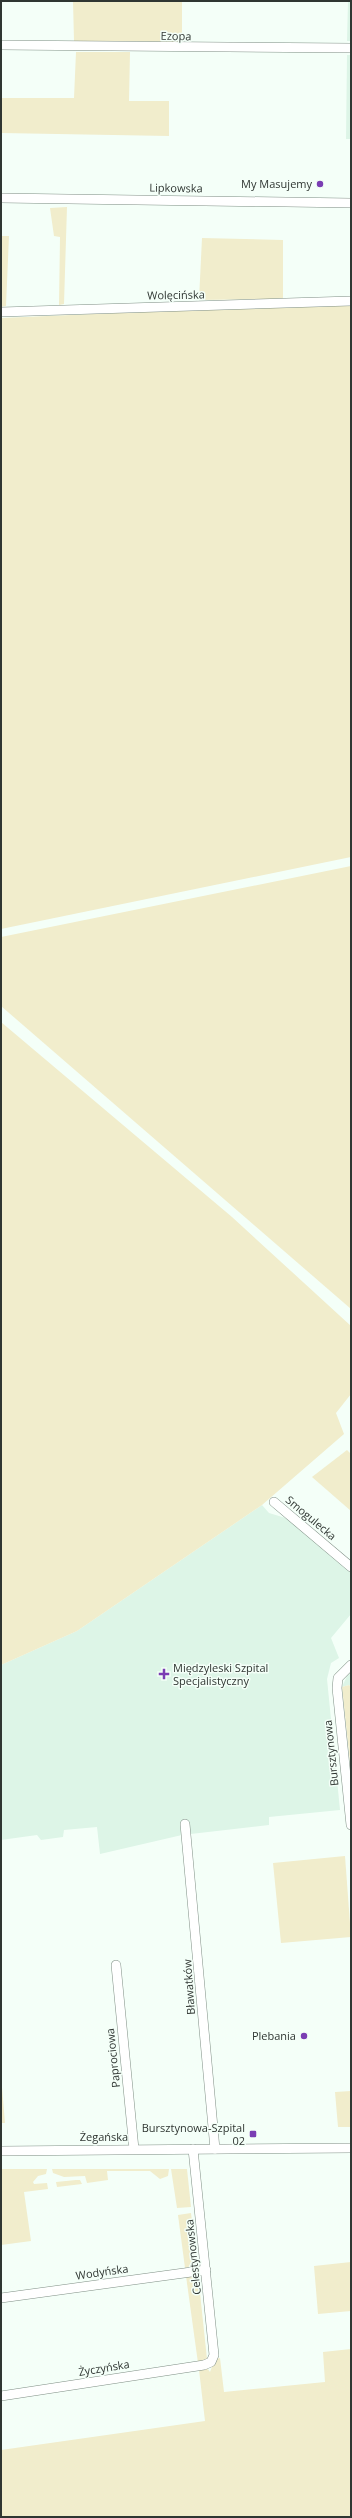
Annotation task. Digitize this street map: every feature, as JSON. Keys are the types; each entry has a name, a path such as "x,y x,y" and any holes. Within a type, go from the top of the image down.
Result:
{"street":[{"name":"Ezopa","path":"1,46 351,48"},
{"name":"Lipkowska","path":"1,198 351,202"},
{"name":"Wolęcińska","path":"1,312 351,301"},
{"name":"Smogulecka","path":"274,1502 351,1567"},
{"name":"Bursztynowa","path":"351,1665 338,1678 337,1688 351,1825"},
{"name":"Bławatków","path":"185,1824 215,2148"},
{"name":"Paprociowa","path":"116,1965 134,2149"},
{"name":"Żegańska","path":"1,2151 351,2148"},
{"name":"Celestynowska","path":"194,2149 214,2355 210,2362"},
{"name":"Wodyńska","path":"1,2298 206,2270"},
{"name":"Życzyńska","path":"1,2396 204,2365 210,2362"}],"shaded area":[{"path":"73,1 182,1 182,42 74,41"},
{"path":"348,1 351,1 351,41 347,41"},
{"path":"76,52 130,52 129,101 169,101 169,136 1,133 1,98 74,98"},
{"path":"347,55 351,55 351,139 346,139"},
{"path":"67,207 64,304 59,305 60,237 54,236 50,208"},
{"path":"1,236 9,236 6,306 1,307"},
{"path":"202,238 283,240 283,299 199,300"},
{"path":"351,303 351,857 1,929 1,318"},
{"path":"351,866 351,1309 1,1006 1,937"},
{"path":"1,1022 232,1217 351,1326 351,1394 336,1413 344,1434 262,1505 77,1631 1,1665"},
{"path":"347,1450 351,1454 351,1511 312,1477"},
{"name":"Międzyleski Szpital Specjalistyczny","path":"262,1505 269,1513 289,1519 351,1572 351,1614 331,1638 339,1658 331,1663 327,1679 340,1810 269,1817 269,1825 182,1835 100,1854 97,1827 64,1830 63,1837 41,1840 37,1835 1,1840 1,1665 77,1631"},
{"path":"351,1673 351,1688 349,1685 342,1687 347,1676"},
{"path":"349,1685 351,1688 351,1772 342,1687"},
{"path":"345,1856 351,1937 281,1943 273,1863"},
{"path":"1,2075 5,2123 1,2123"},
{"path":"351,2091 351,2127 338,2127 335,2092"},
{"path":"1,2169 47,2169 46,2174 38,2176 33,2182 34,2184 47,2183 48,2189 24,2192 31,2241 1,2245"},
{"path":"52,2169 169,2169 168,2176 160,2179 150,2171 107,2171 108,2180 87,2183 85,2176 64,2177 53,2173"},
{"path":"171,2169 187,2169 191,2207 177,2208"},
{"path":"80,2180 82,2184 57,2187 56,2182"},
{"path":"191,2213 197,2264 185,2268 178,2215"},
{"path":"351,2262 351,2311 318,2314 314,2266"},
{"path":"198,2274 207,2359 198,2363 186,2276"},
{"path":"351,2349 351,2517 1,2517 1,2450 205,2421 199,2370 207,2368 210,2372 215,2359 220,2358 224,2392 325,2382 323,2352"}],"place":[{"name":"My Masujemy","path":"320,184"},
{"name":"Międzyleski Szpital Specjalistyczny","path":"164,1674"},
{"name":"Plebania","path":"304,2036"},
{"name":"Bursztynowa-Szpital 02","path":"253,2134"}]}
